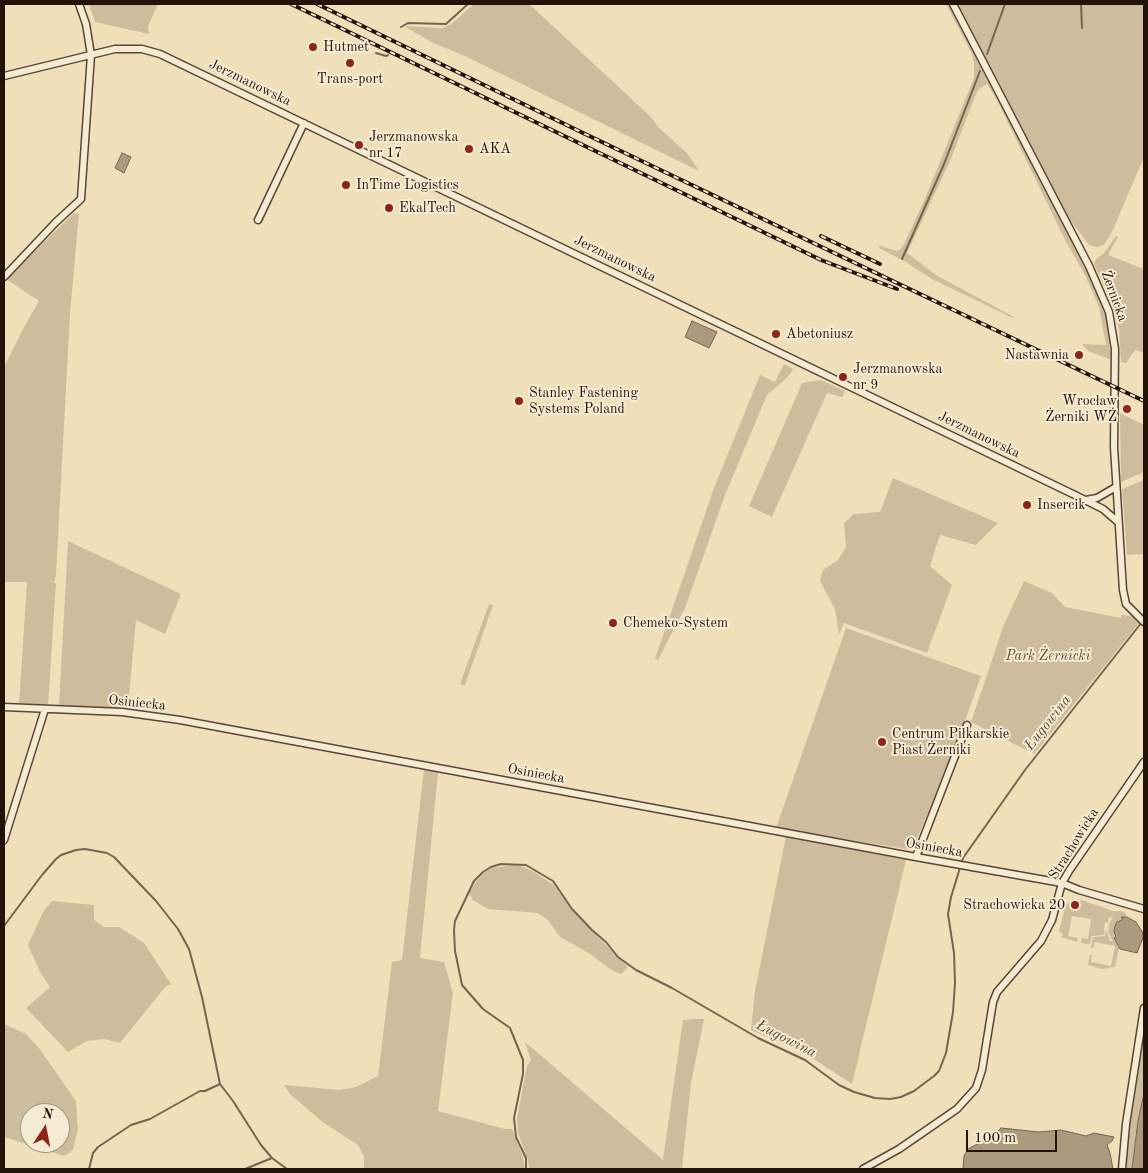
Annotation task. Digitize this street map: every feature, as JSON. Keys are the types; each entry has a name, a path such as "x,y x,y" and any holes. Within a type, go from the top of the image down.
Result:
{"street":[{"path":"4,277 56,222 81,199 91,55 86,24 79,4"},
{"name":"Żernicka","path":"952,4 1094,274 1110,312 1116,349 1114,418 1116,487 1125,598 1128,606 1142,620"},
{"name":"Jerzmanowska","path":"4,76 110,50 142,49 160,54 1104,509 1118,522"},
{"path":"258,220 304,123"},
{"path":"1085,500 1097,498 1116,487"},
{"name":"Osiniecka","path":"4,707 122,712 172,719 1062,883 1079,890 1144,909"},
{"path":"4,840 44,709"},
{"path":"916,857 967,725"},
{"name":"Strachowicka","path":"864,1169 899,1149 957,1109 976,1088 982,1070 997,992 1041,941 1052,920 1062,883 1144,762"},
{"path":"1122,1169 1126,1124 1144,1008"}],"green space":[{"path":"89,4 158,4 148,26 149,34 95,22"},
{"path":"474,4 529,4 651,117 658,127 687,153 699,171 467,57 431,42 404,26 442,28 450,25"},
{"path":"946,4 950,4 981,67 1098,289 1107,316 1111,358 1109,359 1088,351 1082,344 1106,345 1099,307 1085,275 1066,242 997,100 987,84 979,89 976,94 950,161 907,253 936,275 1014,317 932,279 879,248 880,246 896,251 900,250 904,244 924,201 974,78 972,54"},
{"path":"962,4 1144,4 1144,157 1112,232 1104,245 1097,247 1089,245 1067,216 958,7"},
{"path":"74,213 79,214 70,314 48,706 19,704 27,582 4,582 4,367 39,301 6,279"},
{"path":"1116,236 1118,237 1108,255 1144,269 1144,353 1135,350 1126,363 1121,362 1119,329 1112,303 1094,264 1096,259 1104,253"},
{"path":"784,364 793,369 788,377 767,395 725,495 685,608 658,660 655,659 714,488 760,375 775,382"},
{"path":"821,380 845,391 842,397 827,393 772,517 749,506 802,383"},
{"path":"1120,413 1144,425 1144,472 1121,482"},
{"path":"893,478 998,523 976,545 940,535 930,566 952,585 927,653 844,623 839,634 835,609 820,581 823,570 838,560 846,547 844,523 854,514 880,512"},
{"path":"1144,480 1144,554 1127,555 1122,489"},
{"path":"68,541 181,594 165,634 136,620 128,708 59,706"},
{"name":"Park Żernicki","path":"1024,581 1052,593 1065,607 1121,618 1121,615 1132,616 1139,623 1034,754 971,722 1003,627"},
{"path":"489,604 493,605 465,685 460,684"},
{"name":"Centrum Piłkarskie Piast Żerniki","path":"846,628 981,676 950,763 912,850 776,828"},
{"path":"424,769 438,772 420,958 444,962 453,993 438,1111 505,1129 512,1129 523,1157 525,1169 364,1169 364,1156 358,1145 324,1123 291,1095 284,1085 340,1090 356,1087 378,1076 392,962 402,960"},
{"path":"786,836 906,860 852,1084 803,1052 751,1030 755,991"},
{"path":"513,865 533,871 554,885 574,913 628,967 621,974 613,971 589,953 560,937 548,920 538,913 488,909 473,900 469,893 484,873 492,868"},
{"path":"1082,900 1113,911 1126,913 1125,917 1122,917 1115,926 1116,938 1114,939 1119,948 1115,967 1102,969 1088,965 1090,955 1092,955 1091,962 1111,966 1115,946 1095,942 1093,948 1091,948 1093,937 1105,936 1105,932 1107,932 1110,941 1113,941 1108,932 1109,924 1113,917 1109,918 1108,923 1105,922 1104,935 1092,936 1090,944 1081,943 1082,938 1088,939 1091,919 1072,916 1068,936 1078,938 1077,942 1061,937 1063,934 1059,931 1066,904"},
{"path":"52,901 94,905 94,920 104,927 119,927 144,943 171,984 165,987 120,1043 104,1039 87,1041 68,1052 26,1008 50,987 40,972 28,945 43,912"},
{"path":"704,1019 691,1083 682,1169 529,1169 528,1160 518,1133 517,1118 527,1066 531,1060 525,1042 663,1160 683,1020"},
{"path":"4,1024 26,1034 39,1048 76,1101 78,1129 73,1150 70,1152 70,1103 20,1103 20,1142 4,1137"},
{"path":"1144,1028 1144,1094 1138,1121 1132,1169 1126,1169 1132,1098"},
{"path":"55,1153 68,1153 64,1156"}],"shaded area":[{"path":"122,153 131,157 124,173 115,168"},
{"path":"692,321 717,332 709,348 685,337"},
{"path":"1122,917 1127,917 1136,922 1143,933 1137,953 1120,949 1114,938 1116,937 1115,926 1117,922 1122,920"},
{"path":"1144,1094 1144,1169 1132,1169 1138,1121"},
{"path":"1001,1128 1039,1132 1061,1130 1086,1136 1094,1133 1114,1137 1107,1145 1113,1169 963,1169 964,1156 968,1149 994,1135"}],"waterway":[{"path":"401,27 408,23 446,24 468,4"},
{"path":"987,54 1005,4"},
{"path":"1081,4 1082,28"},
{"path":"376,53 388,55"},
{"path":"902,259 944,164 980,71"},
{"name":"Ługowina","path":"526,1169 526,1158 516,1137 514,1118 523,1074 523,1060 510,1028 483,1009 462,985 455,951 455,921 474,881 483,872 501,864 526,865 553,881 572,909 606,942 618,957 636,970 672,988 758,1038 805,1060 839,1085 875,1098 890,1099 901,1097 914,1091 934,1076 939,1071 946,1053 953,1012 955,983 954,953 948,914 951,897 963,858 1025,770 1142,622"},
{"path":"4,926 42,875 61,855 85,849 107,853 114,857 156,901 178,929 189,949 202,997 220,1084 261,1145 272,1158"},
{"path":"89,1169 93,1153 98,1147 131,1125 150,1119 200,1091 205,1091 220,1084"},
{"name":"Ługowina","path":"245,1169 272,1158 287,1169"}],"railway":[{"path":"291,4 821,260 897,289"},
{"path":"317,4 1144,401"},
{"path":"821,236 880,264"}],"place":[{"name":"Hutmet","path":"313,47"},
{"name":"Trans-port","path":"350,63"},
{"name":"Jerzmanowska nr 17","path":"359,145"},
{"name":"AKA","path":"469,149"},
{"name":"InTime Logistics","path":"346,185"},
{"name":"EkalTech","path":"389,208"},
{"name":"Abetoniusz","path":"776,334"},
{"name":"Nastawnia","path":"1079,355"},
{"name":"Jerzmanowska nr 9","path":"843,377"},
{"name":"Stanley Fastening Systems Poland","path":"519,401"},
{"name":"Wrocław Żerniki WŻ","path":"1127,409"},
{"name":"Insercik","path":"1027,505"},
{"name":"Chemeko-System","path":"613,623"},
{"name":"Centrum Piłkarskie Piast Żerniki","path":"882,742"},
{"name":"Strachowicka 20","path":"1075,905"}]}
